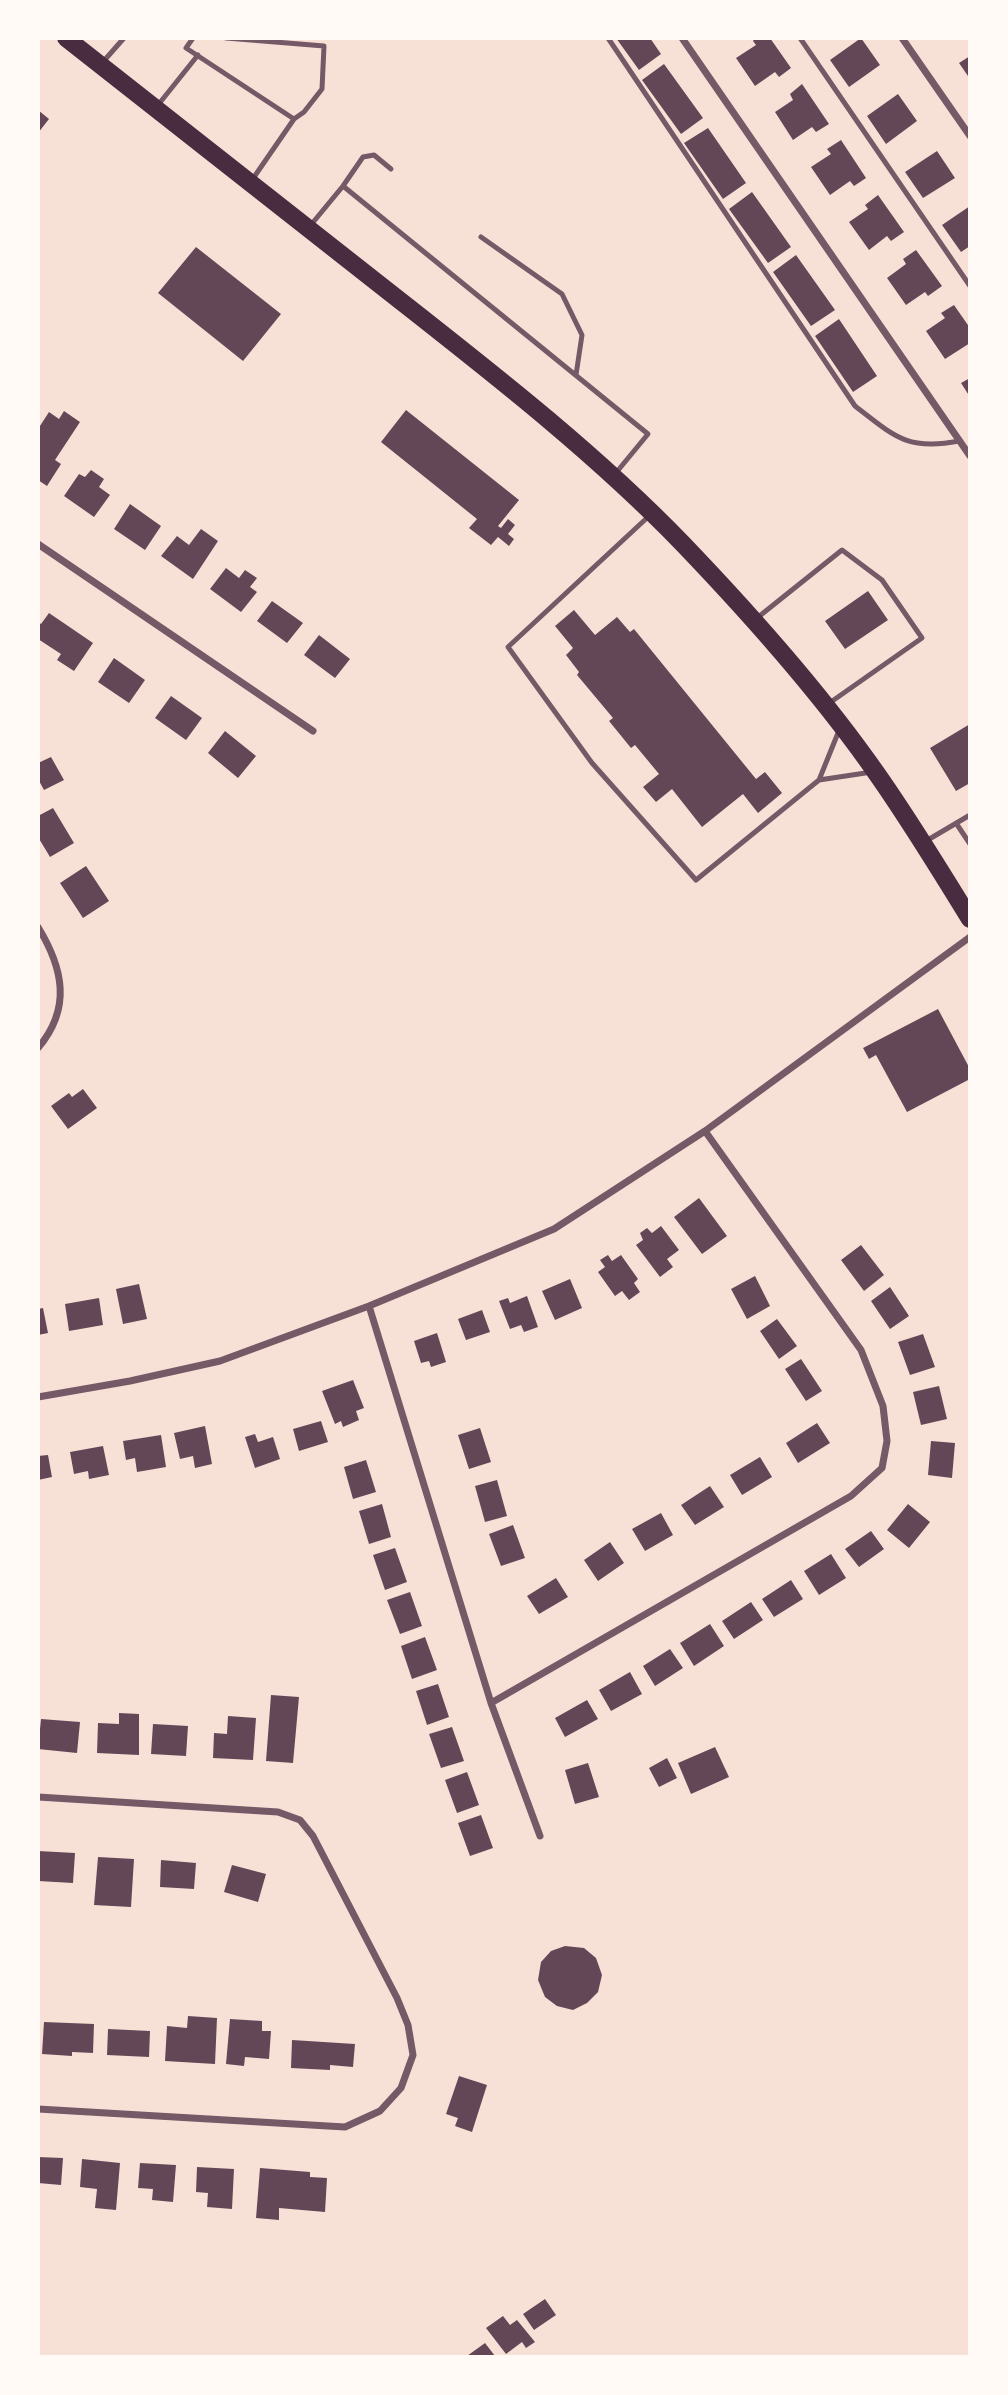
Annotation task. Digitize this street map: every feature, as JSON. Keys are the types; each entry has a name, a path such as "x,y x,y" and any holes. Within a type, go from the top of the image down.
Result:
{"highway":[{"path":"66,38 568,436 682,543 753,621 841,726 923,843 970,919"}],"street":[{"path":"681,38 970,456"},
{"path":"902,38 970,136"},
{"path":"38,544 313,730"},
{"path":"38,926 52,950 61,975 59,1007 51,1033 38,1048"},
{"path":"38,1396 130,1381 220,1361 369,1306 554,1229 705,1131 970,937"},
{"path":"491,1703 851,1496 882,1468 887,1441 883,1406 861,1350 705,1131"},
{"path":"369,1306 491,1703 540,1836"},
{"path":"38,1797 278,1812 300,1820 313,1836 397,1998 408,2025 413,2055 401,2088 380,2111 345,2127 38,2109"}],"lane":[{"path":"100,66 124,38"},
{"path":"193,38 187,48 294,119"},
{"path":"226,38 324,46 322,89 294,119 250,183"},
{"path":"608,38 855,407 897,438 916,443 941,444 959,441"},
{"path":"800,38 970,286"},
{"path":"155,109 198,55"},
{"path":"308,228 363,157 374,155 391,169"},
{"path":"343,186 648,434 612,478"},
{"path":"481,237 562,294 582,335 576,375"},
{"path":"652,514 509,647 592,763 696,880 819,780 841,726"},
{"path":"753,621 842,550 882,580 922,638 825,706"},
{"path":"819,780 875,772"},
{"path":"923,843 970,815"},
{"path":"957,823 970,844"}],"building":[{"path":"616,38 650,38 661,54 639,70"},
{"path":"755,38 770,38 791,68 779,77 775,72 755,86 736,58 756,45 753,41"},
{"path":"861,38 880,65 849,87 830,60"},
{"path":"970,56 970,79 959,63"},
{"path":"664,64 703,118 681,134 642,80"},
{"path":"802,84 829,124 816,132 812,127 793,140 775,112 793,100 790,94"},
{"path":"898,94 917,121 886,144 867,116"},
{"path":"38,110 49,119 38,133"},
{"path":"708,128 746,183 723,199 684,143"},
{"path":"841,140 866,178 854,186 850,181 830,195 811,167 831,154 827,149"},
{"path":"937,151 955,178 923,198 905,172"},
{"path":"752,192 791,247 768,263 729,209"},
{"path":"878,195 904,232 891,241 887,236 869,250 849,222 868,209 865,205"},
{"path":"970,206 970,246 961,252 942,225"},
{"path":"196,247 281,314 243,361 158,293"},
{"path":"916,250 942,286 928,296 925,292 906,305 887,278 906,264 903,259"},
{"path":"796,255 835,310 811,326 773,272"},
{"path":"954,305 970,328 970,343 945,359 926,331 945,318 941,313"},
{"path":"839,319 877,376 853,392 815,336"},
{"path":"970,378 970,397 961,383"},
{"path":"406,410 519,500 498,526 501,528 508,519 515,525 508,534 514,539 509,546 498,537 491,545 469,528 477,519 381,442"},
{"path":"64,411 80,422 55,460 61,464 47,486 38,480 38,429 49,412 59,419"},
{"path":"91,470 104,479 99,487 110,495 94,517 64,496 79,474 85,477"},
{"path":"130,504 161,526 145,550 114,529"},
{"path":"201,529 218,541 193,579 161,556 177,536 189,545"},
{"path":"226,568 239,578 245,570 257,578 250,587 257,592 241,612 210,589"},
{"path":"868,591 888,620 845,649 825,621"},
{"path":"272,601 303,623 287,643 257,621"},
{"path":"574,610 595,635 617,617 630,632 634,629 756,779 765,772 782,793 758,813 743,794 702,827 672,789 656,802 643,787 659,774 635,745 631,748 609,721 613,718 577,675 579,672 566,655 573,648 555,626"},
{"path":"49,613 93,643 74,671 57,660 61,654 38,639 38,622 41,624"},
{"path":"319,635 350,659 335,678 304,655"},
{"path":"114,658 145,680 129,703 98,682"},
{"path":"171,696 202,718 186,740 155,718"},
{"path":"970,724 970,783 956,791 930,748"},
{"path":"225,731 256,756 238,778 208,753"},
{"path":"51,757 64,780 44,790 38,779 38,763"},
{"path":"53,808 74,843 50,857 38,837 38,816"},
{"path":"86,866 109,901 83,918 60,883"},
{"path":"938,1009 970,1069 970,1079 907,1112 876,1055 869,1059 863,1048"},
{"path":"83,1089 97,1108 68,1129 51,1106 69,1093 72,1097"},
{"path":"699,1198 727,1236 702,1254 674,1217"},
{"path":"661,1226 679,1250 667,1259 673,1267 660,1277 636,1245 643,1240 640,1233 647,1228 652,1233"},
{"path":"861,1245 884,1275 864,1291 841,1260"},
{"path":"608,1255 612,1261 621,1255 638,1279 634,1283 640,1292 629,1300 622,1291 615,1296 598,1272 605,1267 600,1260"},
{"path":"755,1276 770,1306 747,1319 731,1289"},
{"path":"570,1279 582,1308 555,1320 542,1291"},
{"path":"139,1284 147,1319 123,1324 116,1289"},
{"path":"890,1287 909,1316 890,1329 871,1301"},
{"path":"527,1296 538,1327 524,1332 521,1325 510,1329 499,1301 508,1298 510,1303"},
{"path":"99,1298 103,1325 69,1331 65,1304"},
{"path":"43,1308 48,1333 38,1335 38,1309"},
{"path":"482,1310 490,1332 466,1340 458,1319"},
{"path":"777,1319 797,1346 779,1359 760,1331"},
{"path":"437,1333 446,1362 431,1367 429,1361 421,1363 414,1341"},
{"path":"923,1334 935,1367 910,1375 898,1342"},
{"path":"801,1359 822,1391 806,1401 785,1369"},
{"path":"353,1380 364,1408 356,1411 359,1420 343,1427 341,1421 335,1424 322,1391"},
{"path":"939,1386 947,1419 921,1425 913,1392"},
{"path":"321,1421 328,1442 299,1451 293,1429"},
{"path":"817,1423 830,1443 798,1463 786,1443"},
{"path":"205,1426 212,1464 195,1468 193,1456 180,1459 174,1433"},
{"path":"480,1428 491,1462 469,1469 458,1435"},
{"path":"255,1434 258,1442 273,1437 280,1459 255,1468 245,1437"},
{"path":"161,1435 166,1467 137,1472 135,1458 126,1460 123,1441"},
{"path":"931,1441 955,1443 952,1478 928,1475"},
{"path":"103,1446 109,1475 89,1479 88,1471 74,1474 70,1452"},
{"path":"48,1455 52,1477 38,1480 38,1456"},
{"path":"760,1457 772,1477 742,1495 730,1475"},
{"path":"366,1460 376,1492 353,1499 344,1467"},
{"path":"497,1480 507,1516 485,1522 475,1486"},
{"path":"710,1486 724,1507 695,1525 681,1505"},
{"path":"382,1504 391,1537 369,1544 359,1511"},
{"path":"908,1504 930,1522 909,1548 887,1530"},
{"path":"661,1513 673,1535 645,1551 632,1529"},
{"path":"513,1525 525,1558 501,1566 489,1534"},
{"path":"871,1531 884,1549 859,1567 845,1549"},
{"path":"610,1542 624,1563 598,1581 584,1560"},
{"path":"395,1548 407,1582 385,1590 373,1555"},
{"path":"831,1554 846,1578 819,1595 804,1571"},
{"path":"556,1578 568,1597 539,1614 527,1596"},
{"path":"791,1580 803,1599 774,1617 762,1599"},
{"path":"410,1592 422,1626 400,1634 387,1600"},
{"path":"751,1602 763,1620 734,1639 722,1621"},
{"path":"710,1624 724,1646 694,1666 680,1643"},
{"path":"425,1637 437,1670 412,1679 401,1646"},
{"path":"670,1649 683,1668 655,1686 643,1666"},
{"path":"630,1672 642,1694 611,1711 599,1690"},
{"path":"438,1684 449,1717 427,1725 416,1691"},
{"path":"271,1695 299,1697 293,1763 266,1761"},
{"path":"587,1700 598,1719 565,1737 555,1718"},
{"path":"119,1713 139,1714 139,1755 97,1753 98,1723 119,1724"},
{"path":"228,1716 256,1718 253,1760 213,1758 214,1733 227,1734"},
{"path":"41,1719 80,1722 77,1753 38,1749"},
{"path":"153,1724 188,1726 186,1756 151,1754"},
{"path":"452,1727 464,1761 441,1768 429,1734"},
{"path":"715,1747 729,1777 691,1794 678,1763"},
{"path":"667,1758 677,1778 659,1787 649,1768"},
{"path":"588,1763 599,1797 575,1804 565,1770"},
{"path":"467,1772 479,1805 457,1813 445,1780"},
{"path":"481,1815 493,1848 470,1856 458,1823"},
{"path":"38,1851 75,1853 73,1883 38,1881"},
{"path":"98,1857 134,1859 131,1907 94,1905"},
{"path":"161,1860 196,1863 194,1889 160,1887"},
{"path":"232,1865 266,1874 258,1902 224,1892"},
{"path":"565,1946 584,1948 596,1958 602,1975 598,1992 587,2003 573,2010 557,2006 545,1997 538,1980 541,1962 551,1951"},
{"path":"188,2016 217,2018 215,2064 165,2061 167,2026 187,2028"},
{"path":"230,2019 262,2021 262,2031 271,2031 269,2059 245,2057 244,2066 226,2064"},
{"path":"44,2022 94,2024 93,2053 72,2052 72,2056 42,2054"},
{"path":"108,2029 150,2031 149,2057 107,2055"},
{"path":"292,2040 355,2044 353,2067 330,2065 330,2070 291,2068"},
{"path":"459,2076 487,2085 472,2132 455,2126 458,2118 446,2114"},
{"path":"38,2157 63,2158 61,2185 38,2183"},
{"path":"82,2159 120,2163 116,2210 95,2208 97,2189 80,2187"},
{"path":"140,2163 176,2165 173,2202 152,2200 153,2189 138,2188"},
{"path":"197,2167 234,2169 232,2209 207,2207 208,2193 196,2192"},
{"path":"260,2168 310,2172 310,2177 327,2178 325,2212 279,2208 279,2220 256,2218"},
{"path":"545,2299 556,2315 534,2330 523,2314"},
{"path":"503,2316 510,2325 517,2320 535,2342 526,2348 522,2342 506,2354 486,2328"},
{"path":"485,2343 495,2356 467,2356"}]}
